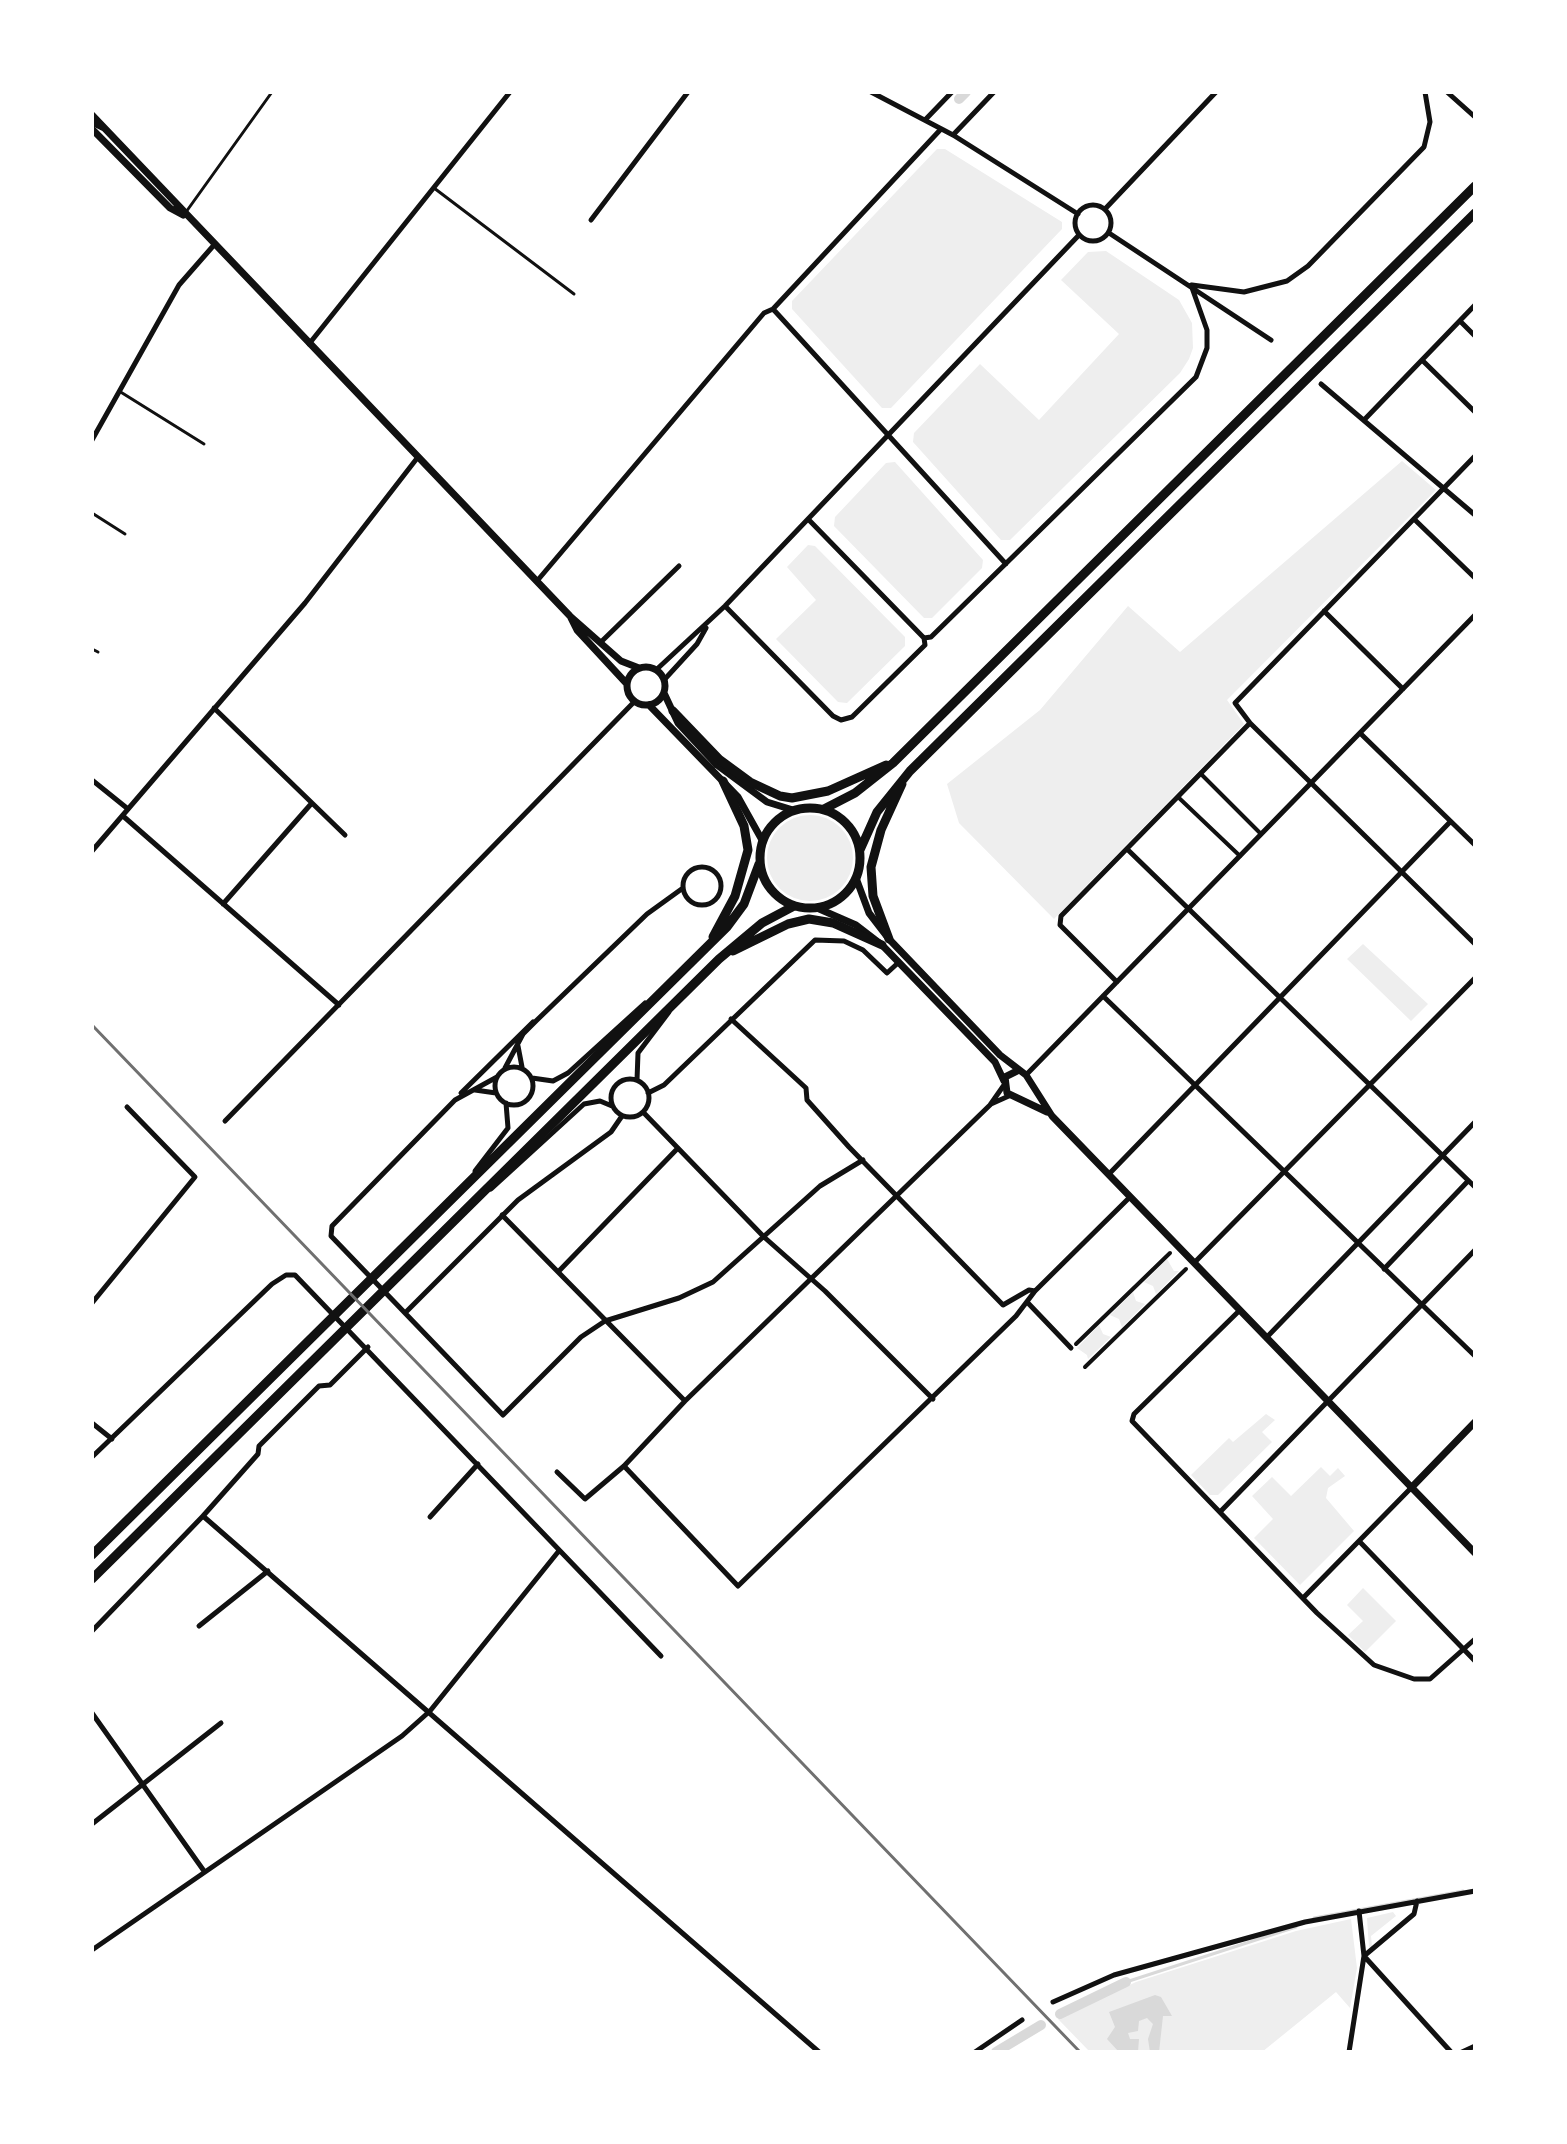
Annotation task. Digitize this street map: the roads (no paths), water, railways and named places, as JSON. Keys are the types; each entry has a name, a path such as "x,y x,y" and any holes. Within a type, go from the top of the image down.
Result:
{"highway":[{"path":"92,1555 649,1001 707,948 744,904 759,864 762,840 780,817 793,810 824,809 855,793 893,763 1475,186"},
{"path":"759,864 771,890 794,906 817,908 833,903 846,892 856,878 860,850 877,812 910,771 1475,213"},
{"path":"673,711 720,760 750,782 780,796 792,798 828,791 893,763"},
{"path":"886,942 873,896 871,867 885,820 910,771"},
{"path":"707,948 735,896 748,850 744,826 723,781"},
{"path":"824,809 848,824 860,850"},
{"path":"92,1579 719,959 762,923 794,906"},
{"path":"719,959 770,932 809,919 833,923 886,942"}],"street":[{"path":"309,344 510,92"},
{"path":"591,220 688,92"},
{"path":"871,92 953,135 1078,214"},
{"path":"925,120 952,92"},
{"path":"953,135 994,92"},
{"path":"1105,209 1216,92"},
{"path":"1191,285 1244,292 1287,281 1308,266 1424,147 1430,122 1425,92"},
{"path":"1447,92 1475,117"},
{"path":"92,115 176,201 184,215 570,616 602,641 621,661 656,670 664,680 664,693 673,711 694,743 730,776 767,802 793,810"},
{"path":"92,126 170,208 184,215"},
{"path":"92,126 107,129"},
{"path":"537,581 764,313 773,309 941,129"},
{"path":"1091,205 1105,209 1111,218 1109,233 1094,241 1079,235 1075,224 1078,214 1091,205"},
{"path":"1109,233 1271,340"},
{"path":"656,670 708,624 1079,235"},
{"path":"92,440 179,285 214,245"},
{"path":"924,638 931,637 1196,377 1207,348 1207,330 1191,285"},
{"path":"1365,419 1475,305"},
{"path":"773,309 1006,564"},
{"path":"1460,321 1475,336"},
{"path":"1422,360 1475,412"},
{"path":"1321,384 1475,515"},
{"path":"1475,456 1235,703 1250,723 1475,944"},
{"path":"92,851 305,603 418,457"},
{"path":"725,606 833,716 841,720 852,717 925,645 924,638 808,519"},
{"path":"1414,519 1475,578"},
{"path":"602,641 679,566"},
{"path":"1324,611 1403,689"},
{"path":"990,1105 1025,1093 1027,1078 1103,996 1475,615"},
{"path":"570,616 577,630 627,684 634,702"},
{"path":"664,680 697,644 708,624"},
{"path":"627,684 630,675 639,668"},
{"path":"649,705 664,693"},
{"path":"634,702 649,705 723,781 746,807 762,840"},
{"path":"225,1121 634,702"},
{"path":"214,708 345,835"},
{"path":"1117,982 1059,922 1250,723"},
{"path":"1360,733 1475,845"},
{"path":"1201,774 1261,834"},
{"path":"92,780 128,809"},
{"path":"1178,797 1240,856"},
{"path":"223,904 311,804"},
{"path":"123,816 339,1005"},
{"path":"1108,1174 1450,822"},
{"path":"1127,849 1475,1187"},
{"path":"455,1100 497,1077 537,1020 647,914 683,888 685,877 700,867 715,873 720,884 715,898 701,904 691,901 683,888"},
{"path":"856,878 869,913 899,962 995,1062 1004,1083 1015,1096 1052,1116"},
{"path":"817,908 886,942 1027,1078 1052,1116 1475,1552"},
{"path":"480,1196 502,1183 584,1104 600,1101 612,1106 622,1116 633,1117 643,1112 648,1093 664,1085 815,940 844,941 863,950 887,973 899,962"},
{"path":"1194,1263 1475,978"},
{"path":"1103,996 1475,1356"},
{"path":"518,1043 522,1068 532,1078 553,1081 568,1073 637,1008 649,1001"},
{"path":"648,1093 637,1080 638,1053 665,1021 672,1005"},
{"path":"731,1019 806,1088 807,1100 1003,1305 1029,1290 1035,1291"},
{"path":"537,1020 525,1026 332,1226 335,1241 503,1415 559,1358 605,1321 679,1298 713,1282 820,1186 863,1160"},
{"path":"505,1068 522,1068"},
{"path":"557,1472 585,1499 624,1466 685,1401 990,1105 1007,1074 1017,1071"},
{"path":"496,1093 497,1077"},
{"path":"474,1090 496,1093 506,1103 517,1105 527,1100 533,1089 532,1078"},
{"path":"612,1106 611,1093 618,1082 637,1080"},
{"path":"457,1194 508,1128 506,1103"},
{"path":"92,1303 195,1177 127,1107"},
{"path":"643,1112 764,1237 825,1291 933,1399"},
{"path":"405,1313 518,1200 611,1132 622,1116"},
{"path":"1266,1338 1475,1122"},
{"path":"558,1272 678,1148"},
{"path":"1384,1269 1468,1181"},
{"path":"624,1466 738,1586 933,1399 1130,1197"},
{"path":"502,1215 685,1401"},
{"path":"1220,1512 1475,1250"},
{"path":"1028,1303 1074,1346 1170,1253"},
{"path":"1085,1367 1186,1269"},
{"path":"92,1457 272,1284 286,1275 301,1280 368,1347 558,1552 661,1656"},
{"path":"1240,1310 1133,1415 1136,1426 1303,1598 1374,1665 1414,1679 1436,1678 1475,1639"},
{"path":"92,1631 203,1516 258,1454 259,1446 319,1386 330,1385 368,1347"},
{"path":"1303,1598 1475,1422"},
{"path":"92,1423 112,1439"},
{"path":"430,1517 478,1464"},
{"path":"203,1516 430,1711 479,1760 819,2052"},
{"path":"1359,1541 1475,1661"},
{"path":"92,1950 402,1736 430,1711 558,1552"},
{"path":"199,1626 268,1571"},
{"path":"92,1713 204,1871"},
{"path":"92,1824 221,1723"},
{"path":"1053,2002 1114,1975 1187,1953 1359,1911 1475,1891"},
{"path":"1364,1956 1410,1919 1416,1911 1417,1901"},
{"path":"1349,2052 1364,1956 1359,1911"},
{"path":"1364,1956 1451,2052"},
{"path":"975,2052 1022,2020"},
{"path":"1462,2052 1475,2046"}],"lane":[{"path":"184,215 272,92"},
{"path":"434,188 574,294"},
{"path":"119,391 204,444"},
{"path":"92,513 125,534"},
{"path":"92,649 98,652"}],"waterway":[{"path":"959,99 966,92"},
{"path":"1314,1918 1463,1891"},
{"path":"1126,1982 1296,1927"},
{"path":"1060,2014 1126,1982"},
{"path":"996,2052 1041,2025"}],"railway":[{"path":"92,1025 1080,2052"}]}
